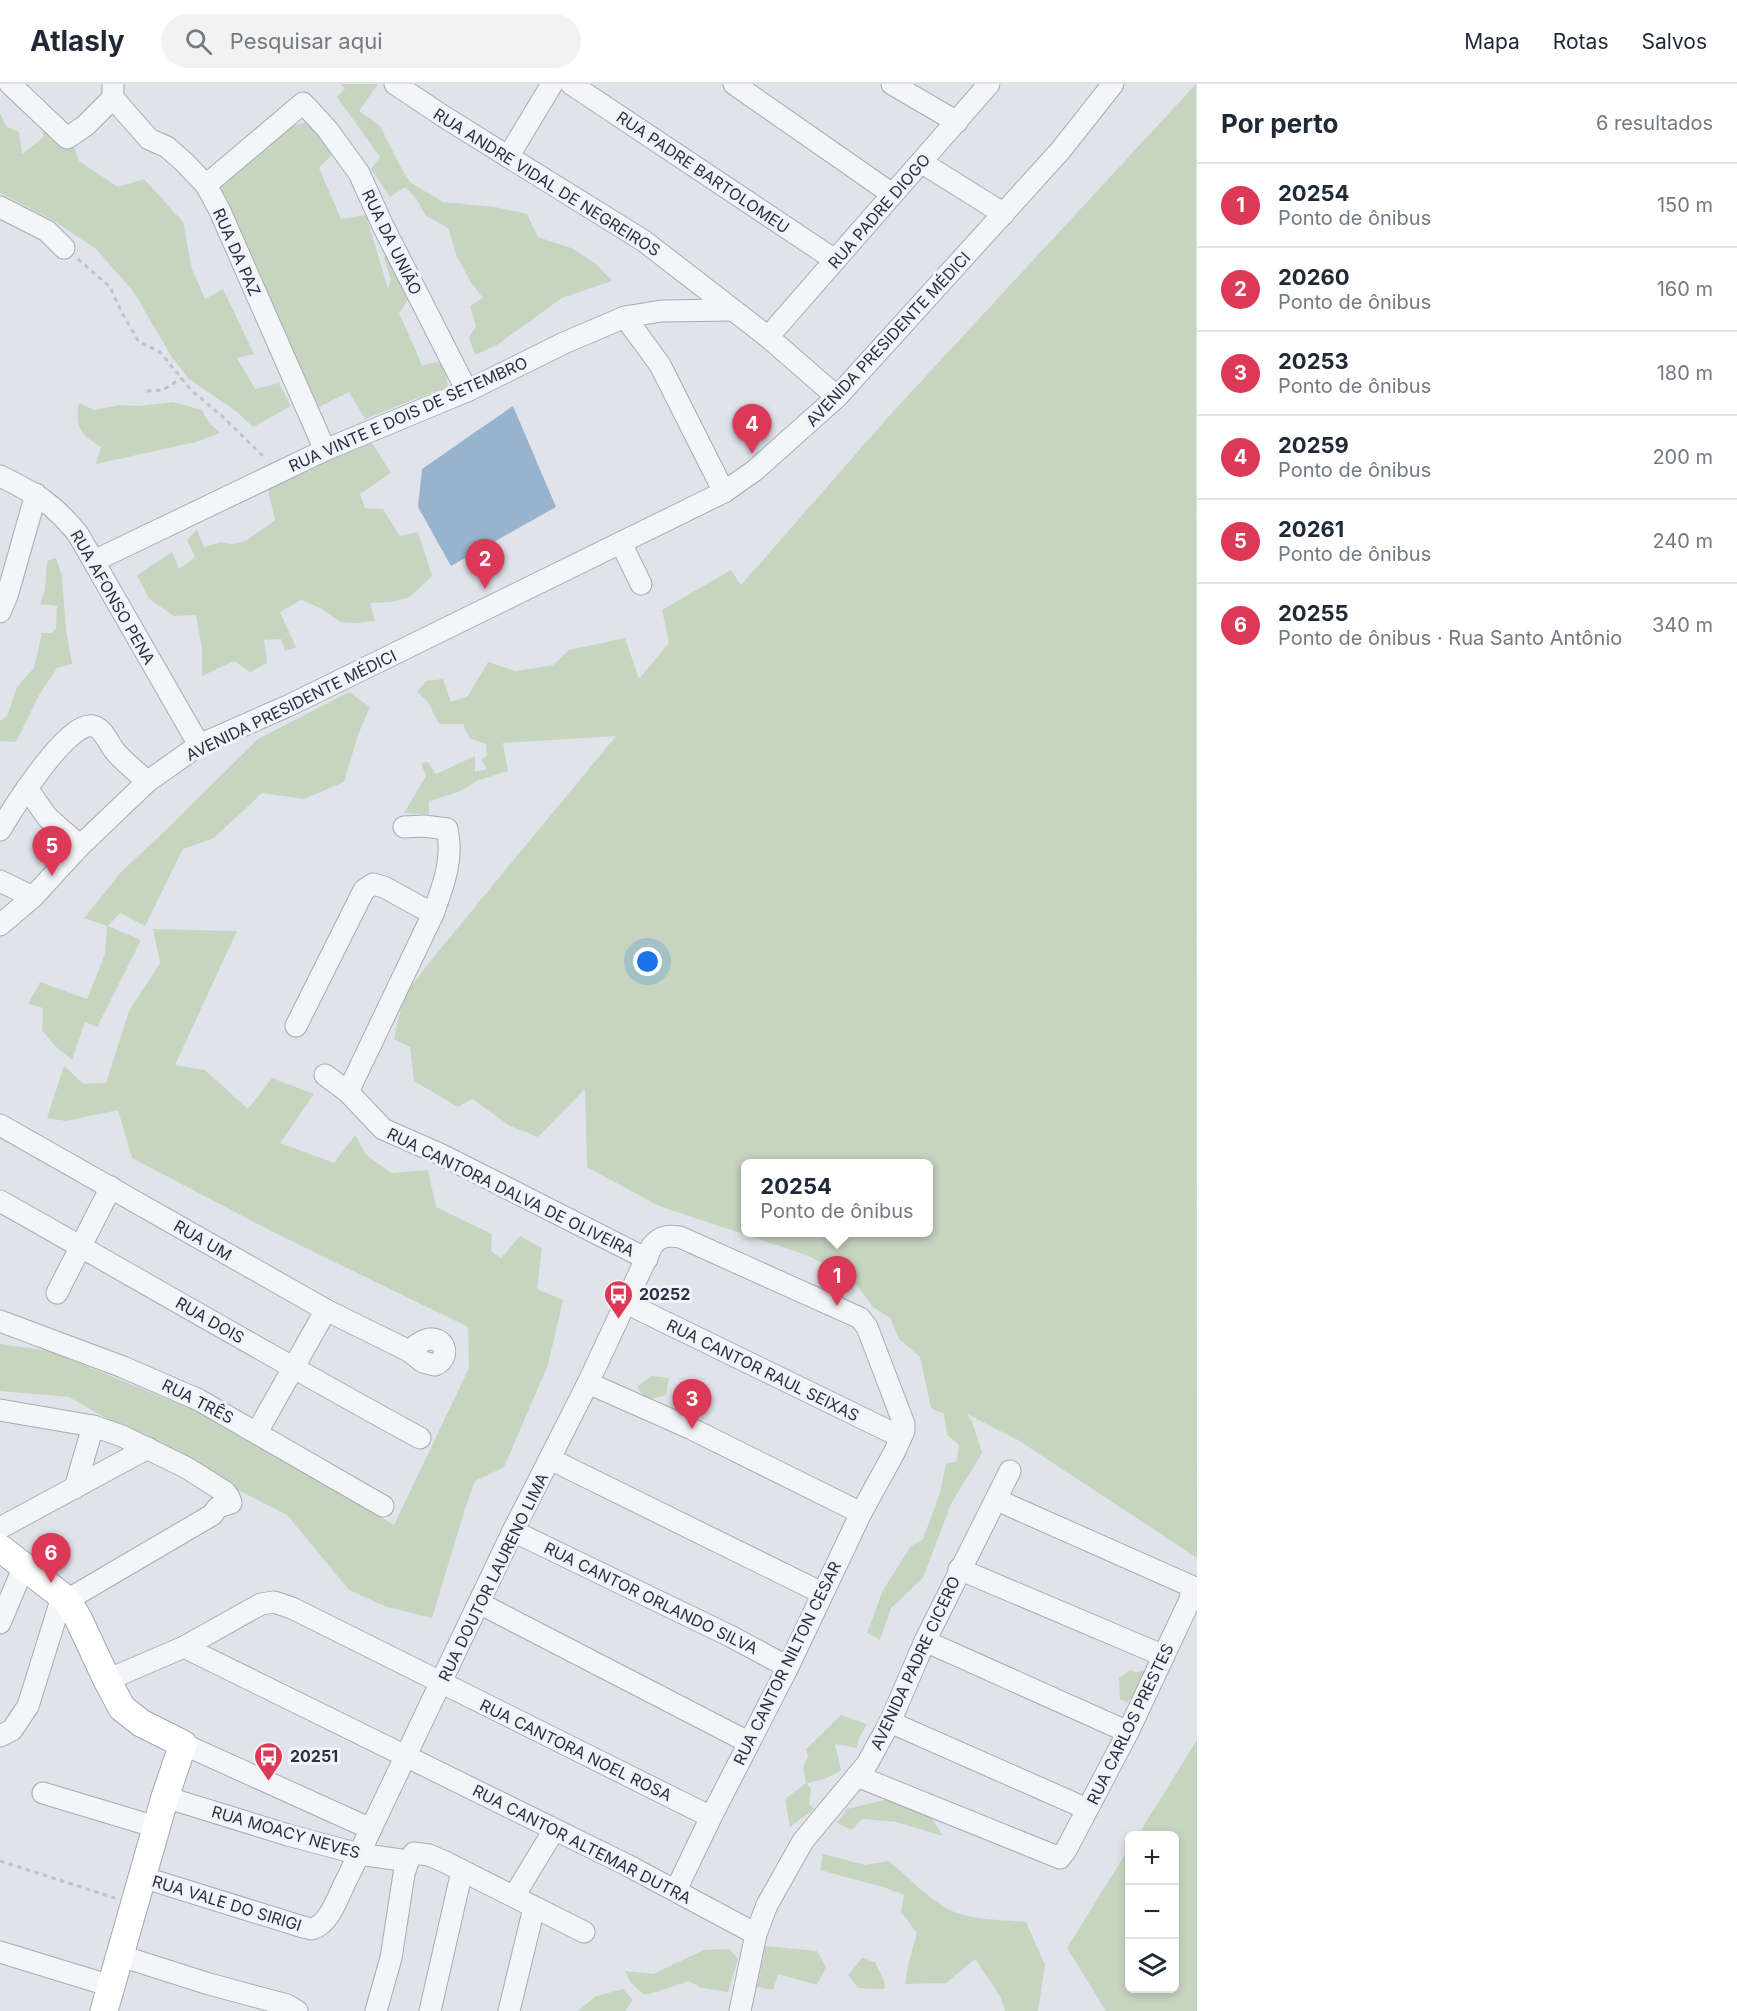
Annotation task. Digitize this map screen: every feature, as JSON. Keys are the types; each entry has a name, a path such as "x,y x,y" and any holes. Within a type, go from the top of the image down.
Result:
{"main road":[{"path":"0,1548 64,1598 78,1618 122,1708 130,1715 183,1744 156,1827 107,1999"}],"street":[{"path":"10,84 64,137 68,137 85,126 113,91"},
{"name":"RUA ANDRE VIDAL DE NEGREIROS","path":"395,84 644,241 768,337 837,397"},
{"path":"508,157 552,84"},
{"name":"RUA PADRE BARTOLOMEU","path":"571,84 835,260"},
{"path":"734,84 892,194"},
{"path":"892,84 957,122"},
{"name":"RUA PADRE DIOGO","path":"768,337 989,84"},
{"name":"AVENIDA PRESIDENTE MÉDICI","path":"0,924 33,897 80,846 147,782 199,745 290,705 621,543 724,492 754,471 837,397 1060,151 1113,84"},
{"name":"RUA DA PAZ","path":"113,91 149,139 166,147 206,185 219,209 325,450"},
{"name":"RUA DA UNIÃO","path":"206,185 303,103 327,129 359,172 383,226 467,391"},
{"path":"921,162 1004,214"},
{"path":"0,207 47,231 64,248"},
{"name":"RUA VINTE E DOIS DE SETEMBRO","path":"94,561 279,471 467,391 564,343 625,317 661,311 733,310"},
{"path":"625,317 660,365 724,492"},
{"name":"RUA AFONSO PENA","path":"0,476 36,494 64,516 78,534 199,745"},
{"path":"2,600 36,494"},
{"path":"621,543 641,584"},
{"path":"0,830 48,759 84,727 92,726 100,730 116,752 147,782"},
{"path":"27,788 47,817 80,846"},
{"path":"348,1092 433,914 446,880 451,845 447,829 404,827"},
{"path":"0,881 33,897"},
{"path":"296,1026 364,890 373,884 384,887 433,914"},
{"name":"RUA CANTORA DALVA DE OLIVEIRA","path":"325,1075 348,1092 383,1129 442,1155 647,1259"},
{"name":"RUA UM","path":"0,1125 326,1310 409,1351"},
{"path":"57,1293 79,1246 111,1188"},
{"name":"RUA DOIS","path":"0,1201 293,1369 420,1438"},
{"name":"RUA DOUTOR LAURENO LIMA","path":"312,1929 322,1923 331,1911 513,1531 588,1383 652,1246 660,1238 680,1237 860,1318 867,1327 904,1424 901,1437"},
{"name":"RUA CANTOR RAUL SEIXAS","path":"626,1303 901,1437"},
{"path":"257,1432 326,1310"},
{"name":"RUA TRÊS","path":"0,1321 156,1380 199,1400 383,1506"},
{"path":"588,1383 692,1429 861,1513"},
{"path":"0,1410 93,1426 148,1448 221,1489 228,1495 231,1503 218,1508 212,1515 64,1598 28,1706 12,1730 0,1736"},
{"path":"75,1488 93,1426"},
{"name":"RUA CANTOR NILTON CESAR","path":"676,1890 788,1666 861,1513 901,1437"},
{"path":"0,1528 148,1448"},
{"path":"550,1459 822,1593"},
{"name":"AVENIDA PADRE CICERO","path":"740,2011 756,1934 767,1905 803,1841 867,1764 890,1722 959,1569 997,1500 1010,1471"},
{"name":"RUA CARLOS PRESTES","path":"857,1776 1060,1858 1128,1732 1189,1602 1193,1587 997,1500"},
{"name":"RUA CANTOR ORLANDO SILVA","path":"513,1531 788,1666"},
{"path":"0,1623 24,1566"},
{"path":"959,1569 1164,1656"},
{"name":"RUA CANTORA NOEL ROSA","path":"184,1647 257,1607 274,1602 292,1608 711,1817"},
{"path":"479,1604 748,1742"},
{"path":"925,1641 1128,1732"},
{"path":"107,1680 184,1647"},
{"name":"RUA CANTOR ALTEMAR DUTRA","path":"184,1647 676,1890 756,1934"},
{"path":"890,1722 1087,1809"},
{"path":"183,1744 371,1830"},
{"path":"43,1793 156,1827"},
{"name":"RUA MOACY NEVES","path":"165,1797 358,1854 408,1861 412,1854 421,1853 462,1870"},
{"path":"514,1896 554,1830"},
{"path":"376,2011 391,1958 401,1890 408,1861"},
{"path":"430,2011 462,1870 584,1932"},
{"name":"RUA VALE DO SIRIGI","path":"142,1877 312,1929"},
{"path":"509,2011 534,1908"},
{"path":"0,1953 107,1999"},
{"path":"120,1956 209,1984 287,2005 297,2011"}],"path":[{"path":"64,248 110,287 139,342 160,352 191,390 222,416 279,471"},
{"path":"147,392 163,390 182,378"},
{"path":"0,1861 134,1904"}],"green space":[{"path":"341,84 378,84 359,111 380,126 411,183 443,202 495,207 527,214 538,237 574,249 597,265 612,281 562,298 497,345 475,355 469,338 476,326 470,306 483,298 457,257 448,228 426,216 416,198 405,187 390,197 371,169 380,157 337,97 345,89"},
{"path":"1196,84 1197,1558 1018,1440 967,1414 972,1421 982,1453 951,1504 923,1578 891,1608 880,1640 867,1633 883,1590 911,1546 923,1539 940,1493 946,1464 957,1461 959,1445 947,1435 944,1414 931,1408 920,1357 899,1339 890,1318 873,1307 850,1276 806,1255 752,1237 933,1237 933,1159 741,1159 741,1233 659,1206 587,1167 585,1089 538,1137 510,1126 472,1099 458,1107 414,1081 410,1047 394,1039 404,995 616,736 503,743 508,771 479,780 458,792 429,801 429,814 404,813 426,776 421,763 428,762 436,774 475,756 475,772 487,769 481,759 487,756 486,744 469,738 463,724 439,724 428,702 417,692 426,681 443,679 451,702 468,696 488,662 516,671 553,665 569,650 625,638 639,679 669,643 662,610 731,570 741,585 890,415"},
{"path":"0,113 7,127 19,132 22,154 44,137 42,126 73,145 79,161 118,187 144,179 183,222 192,269 205,299 223,289 254,354 237,358 255,389 279,383 291,406 253,427 237,412 189,379 171,356 133,291 96,249 54,221 0,193"},
{"path":"311,121 331,143 332,155 319,168 341,219 366,215 388,289 391,280 384,258 390,249 412,294 399,313 422,365 443,361 448,386 365,419 349,392 315,409 210,186 274,131"},
{"path":"173,402 202,410 209,423 220,433 196,442 96,464 101,447 84,434 78,424 79,403 94,410 120,405 140,406"},
{"path":"372,443 391,473 360,494 365,508 383,509 400,536 418,532 432,576 410,597 390,602 370,603 375,621 341,622 320,608 301,600 280,612 296,647 285,651 281,639 264,640 267,663 250,672 234,661 202,676 202,648 196,615 174,616 149,599 137,575 172,552 179,569 195,557 187,540 197,529 204,547 221,542 236,543 250,538 275,520 267,486"},
{"path":"56,558 62,576 66,629 72,664 57,668 39,695 16,742 0,741 0,721 7,716 17,687 34,668 42,633 52,633 56,629 57,606 40,604 45,590 47,561"},
{"path":"349,692 370,707 358,735 344,782 304,799 262,793 214,838 183,849 145,926 120,913 108,926 141,940 97,1027 85,1022 72,1060 54,1045 42,1030 43,1008 28,1004 40,982 87,999 105,954 107,926 84,918 122,871 258,739"},
{"path":"153,929 237,931 175,1065 205,1070 248,1109 272,1078 314,1094 280,1143 334,1163 355,1135 366,1155 392,1173 428,1170 436,1207 492,1234 491,1251 501,1258 520,1236 542,1248 537,1289 563,1300 548,1365 504,1467 475,1481 432,1618 387,1607 349,1590 287,1515 182,1462 69,1397 0,1391 0,1344 50,1351 213,1418 394,1525 469,1368 468,1327 273,1232 132,1158 118,1110 66,1121 47,1118 64,1066 84,1084 106,1083 129,1011 160,963"},
{"path":"651,1376 669,1378 666,1395 647,1400 637,1387"},
{"path":"1130,1670 1137,1672 1143,1670 1146,1682 1127,1702 1120,1699 1119,1678"},
{"path":"841,1715 867,1724 859,1738 857,1748 835,1744 841,1770 825,1779 807,1783 811,1789 809,1804 814,1809 790,1827 785,1799 806,1783 803,1767 808,1756 806,1749"},
{"path":"1197,1740 1197,2011 1106,2011 1067,1948 1125,1854 1125,1993 1179,1993 1179,1831 1140,1831"},
{"path":"888,1799 907,1804 926,1813 943,1836 896,1822 862,1819 852,1830 837,1823 847,1809"},
{"path":"823,1854 865,1865 889,1861 929,1896 952,1911 979,1918 1026,1922 1045,1965 1038,2011 1005,2011 1000,1996 975,1959 946,1983 905,1984 917,1933 901,1912 904,1895 820,1870"},
{"path":"765,1946 817,1951 826,1967 817,1985 778,1974 773,1990 757,1987"},
{"path":"729,1949 738,1959 728,1992 701,1988 689,1981 650,1994 643,1994 631,1983 625,1971 653,1974 704,1950"},
{"path":"862,1958 875,1962 885,1983 884,1989 858,1988 848,1975"},
{"path":"623,1989 633,2000 625,2011 578,2011 596,1996"}],"water":[{"path":"513,406 556,507 451,566 418,507 422,469"}],"place":[{"name":"20259","path":"752,454"},
{"name":"20260","path":"485,589"},
{"name":"20261","path":"52,876"},
{"name":"20254","path":"837,1306"},
{"name":"20252","path":"618,1320"},
{"name":"20253","path":"692,1429"},
{"name":"20255","path":"51,1583"},
{"name":"20251","path":"269,1782"}]}
